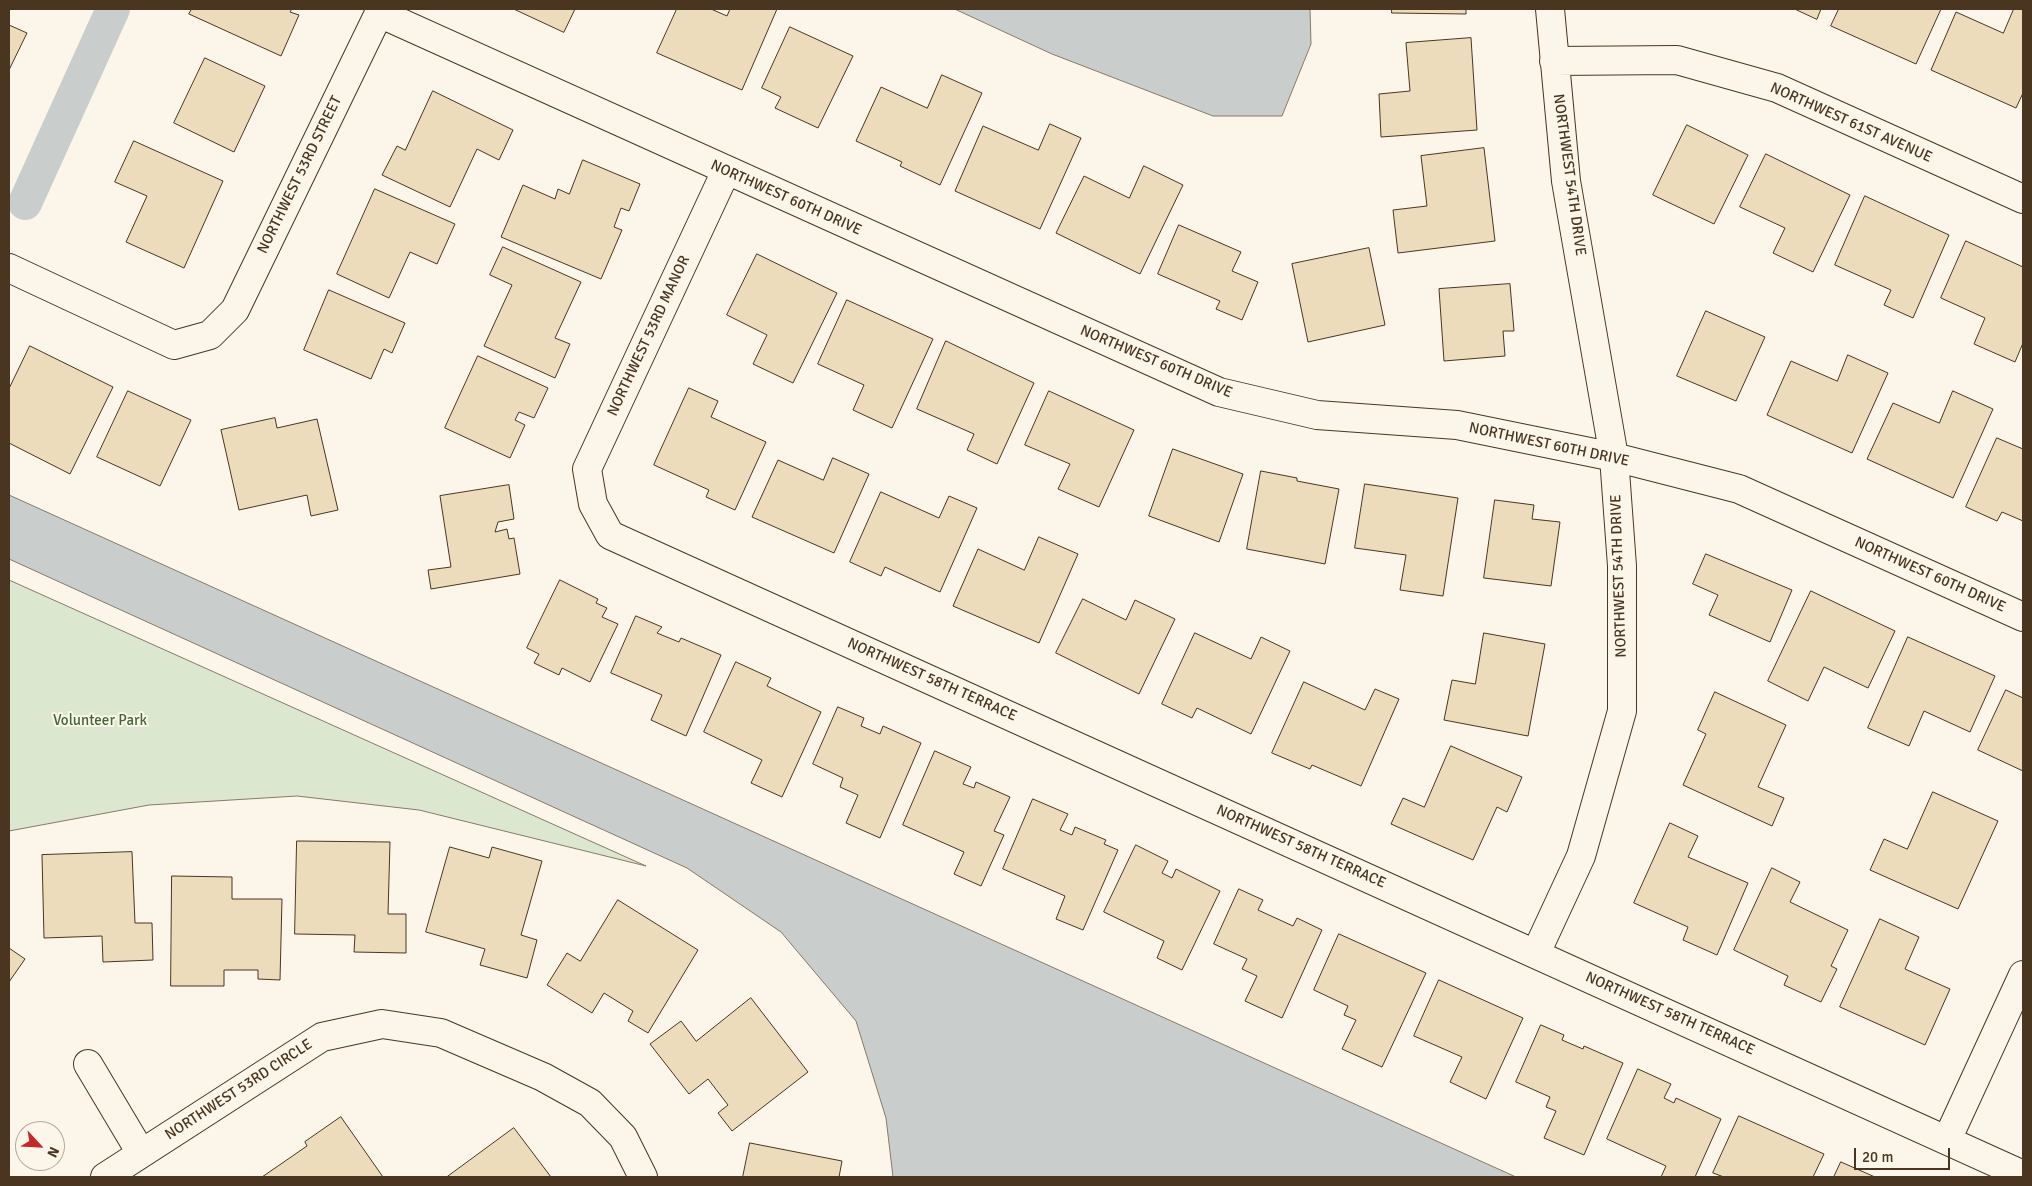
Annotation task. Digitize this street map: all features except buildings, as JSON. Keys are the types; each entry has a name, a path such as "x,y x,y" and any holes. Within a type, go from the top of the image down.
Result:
{"street":[{"name":"NORTHWEST 54TH DRIVE","path":"1536,953 1581,856 1622,711 1622,566 1614,457 1566,181 1550,9"},
{"name":"NORTHWEST 60TH DRIVE","path":"380,11 726,171 1220,392 1317,415 1457,425 1614,457 1739,489 2023,617"},
{"name":"NORTHWEST 53RD STREET","path":"9,268 174,345 210,335 235,310 380,11"},
{"name":"NORTHWEST 61ST AVENUE","path":"1554,61 1677,60 1777,88 2023,200"},
{"name":"NORTHWEST 53RD MANOR","path":"593,504 586,469 726,171"},
{"name":"NORTHWEST 58TH TERRACE","path":"593,504 610,535 2023,1175"},
{"path":"1946,1140 2023,975"},
{"name":"NORTHWEST 53RD CIRCLE","path":"105,1177 322,1037 382,1024 441,1033 543,1076 590,1102 623,1137 643,1177"},
{"path":"88,1064 141,1153"}],"green space":[{"name":"Volunteer Park","path":"9,580 646,866 419,810 297,796 149,805 9,831"}],"shaded area":[{"path":"955,9 1310,9 1311,44 1282,116 1213,116 1052,54"},
{"path":"9,495 1516,1177 893,1177 886,1118 856,1021 781,932 687,868 9,559"}],"waterway":[{"path":"25,203 113,9"}]}
